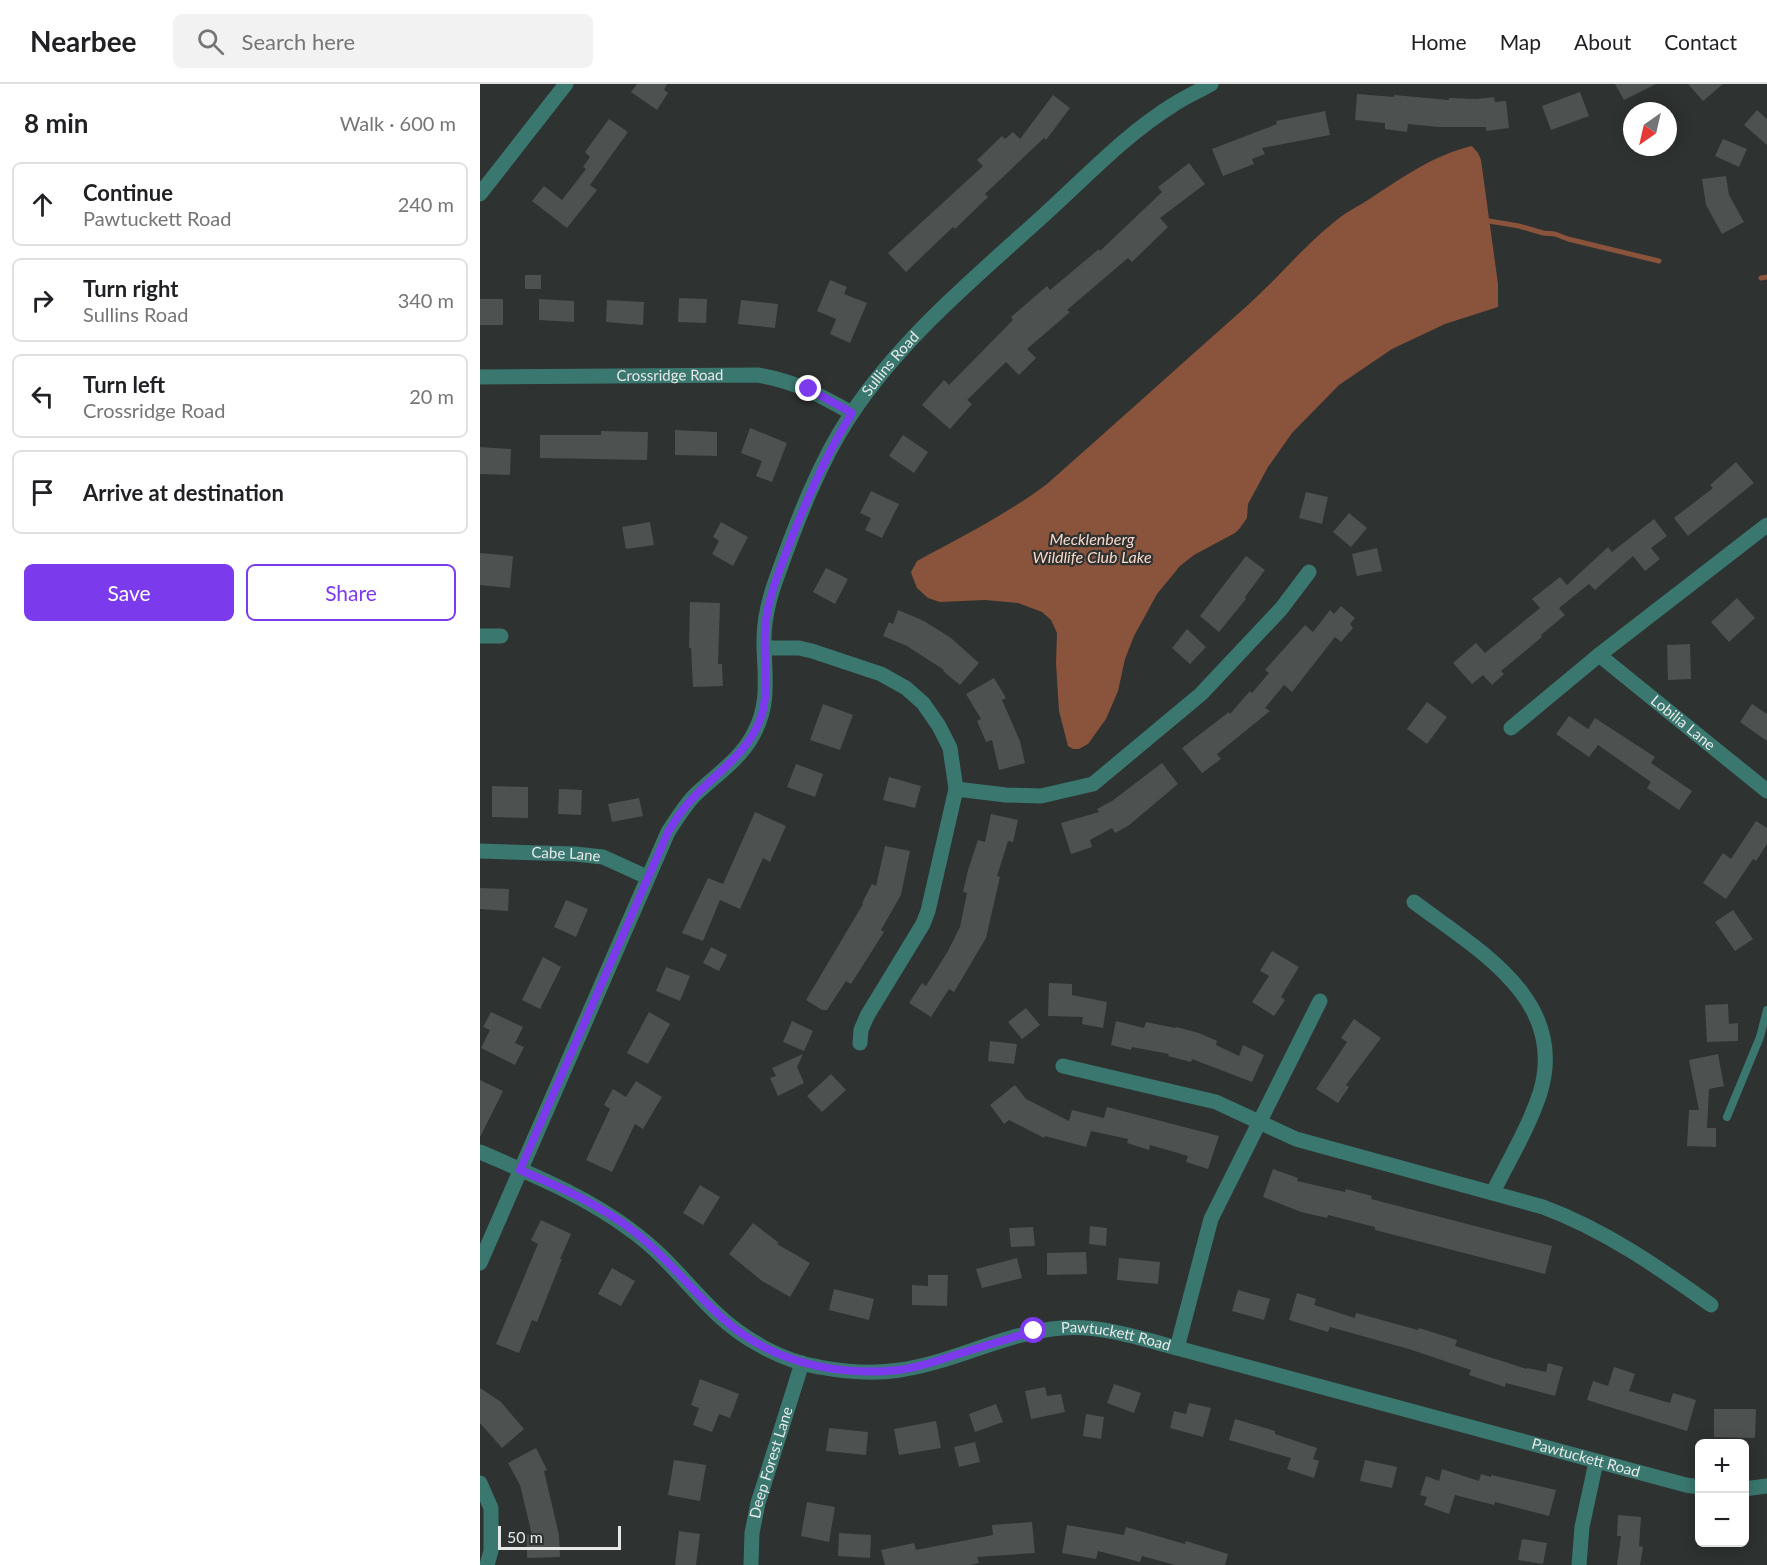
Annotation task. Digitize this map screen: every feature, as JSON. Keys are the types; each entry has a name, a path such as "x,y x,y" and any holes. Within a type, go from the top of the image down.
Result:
{"street":[{"path":"480,194 566,84"},
{"name":"Sullins Road","path":"480,1263 668,832 679,814 693,798 731,762 753,735 765,701 764,648 768,606 781,566 820,470 852,413 891,362 951,300 1135,133 1172,105 1211,84"},
{"name":"Crossridge Road","path":"480,377 758,375 781,379 809,389 852,413"},
{"path":"1510,728 1599,655 1767,525"},
{"path":"956,789 1006,795 1041,796 1093,784 1201,694 1281,609 1309,572"},
{"path":"480,636 501,636"},
{"path":"764,648 800,648 881,674 906,688 923,703 939,726 950,748 956,789 928,911 920,929 867,1016 861,1030 860,1043"},
{"name":"Lobilia Lane","path":"1599,655 1767,791"},
{"name":"Cabe Lane","path":"480,851 603,857 647,877"},
{"path":"1414,902 1512,978 1528,999 1541,1026 1545,1052 1540,1093 1493,1192"},
{"path":"1178,1348 1211,1219 1320,1000"},
{"path":"1063,1066 1216,1102 1296,1139 1319,1147 1493,1192 1574,1218 1657,1267 1712,1305"},
{"name":"Pawtuckett Road","path":"480,1152 566,1189 608,1213 654,1248 718,1315 736,1329 763,1346 802,1363 853,1371 900,1370 1034,1331 1064,1327 1094,1329 1178,1348 1596,1462 1695,1486"},
{"name":"Deep Forest Lane","path":"751,1565 752,1533 758,1503 802,1363"},
{"path":"1579,1565 1582,1527 1596,1462"},
{"path":"480,1483 491,1508 491,1551 487,1565"},
{"path":"1749,1488 1767,1486"}],"lane":[{"path":"1727,1117 1760,1037 1767,1010"}],"water":[{"name":"Mecklenberg Wildlife Club Lake","path":"1472,146 1481,160 1498,284 1498,307 1445,324 1392,349 1339,385 1292,433 1268,467 1248,504 1247,518 1240,528 1194,555 1180,566 1157,594 1134,636 1125,659 1118,691 1106,719 1088,744 1079,749 1068,746 1059,711 1057,633 1051,620 1042,612 1018,603 985,600 940,602 928,598 917,588 911,572 917,561 1000,515 1047,484 1248,305 1337,219 1419,168 1445,155"}],"building":[{"path":"637,84 667,84 664,90 668,93 657,110 631,92"},
{"path":"1615,84 1656,84 1624,100"},
{"path":"1688,84 1723,84 1703,101"},
{"path":"1580,92 1589,116 1551,130 1542,106"},
{"path":"1357,94 1449,100 1449,98 1494,97 1495,102 1506,101 1509,128 1486,131 1486,127 1438,127 1408,124 1407,132 1385,129 1385,123 1355,120"},
{"path":"1053,95 1070,108 1046,140 1044,138 985,194 988,197 906,272 888,253 983,166 977,160 1002,136 1005,139 1013,132 1020,139"},
{"path":"1757,110 1767,119 1767,145 1744,125"},
{"path":"1325,111 1330,135 1262,148 1265,154 1252,159 1254,164 1223,176 1212,149 1277,124 1276,121"},
{"path":"609,119 628,132 590,185 597,190 567,228 532,201 544,186 562,200 586,169 583,167 590,157 585,152"},
{"path":"1723,139 1747,149 1739,167 1715,156"},
{"path":"1189,163 1205,184 1160,218 1168,227 1132,262 1128,258 1067,310 1070,312 1027,349 1036,358 1019,375 1006,362 967,400 972,404 950,429 922,405 944,380 949,385 1013,320 1011,317 1047,286 1050,290 1099,249 1100,251 1162,192 1158,187"},
{"path":"1726,176 1729,195 1744,222 1722,234 1706,205 1702,179"},
{"path":"525,275 541,275 541,289 525,289"},
{"path":"830,280 847,287 844,294 867,303 850,343 830,334 836,319 817,311"},
{"path":"679,298 707,299 706,323 678,322"},
{"path":"480,299 503,299 503,325 480,325"},
{"path":"539,299 574,301 574,322 539,320"},
{"path":"607,300 644,302 643,325 606,322"},
{"path":"741,300 778,304 775,328 738,324"},
{"path":"750,428 787,443 772,482 756,476 762,461 741,453"},
{"path":"675,430 717,432 717,456 675,455"},
{"path":"601,431 648,432 647,460 540,458 540,435 601,435"},
{"path":"903,435 928,452 914,473 889,456"},
{"path":"480,447 511,449 510,475 480,474"},
{"path":"1736,462 1754,483 1688,536 1674,518 1713,488 1710,485"},
{"path":"871,491 899,504 882,538 865,530 871,518 860,513"},
{"path":"1306,492 1328,497 1322,524 1299,518"},
{"path":"1349,513 1367,528 1351,547 1333,532"},
{"path":"1654,519 1667,536 1651,548 1660,559 1645,571 1633,556 1595,590 1589,584 1559,608 1565,615 1501,671 1504,674 1492,685 1483,675 1472,684 1453,663 1476,643 1485,653 1540,608 1532,599 1560,577 1567,585 1608,547 1612,552"},
{"path":"650,522 654,545 626,549 622,527"},
{"path":"721,522 748,537 733,566 712,554 719,541 713,537"},
{"path":"1377,548 1382,571 1357,576 1352,554"},
{"path":"480,553 513,556 510,588 480,585"},
{"path":"1246,556 1265,570 1245,597 1246,599 1219,632 1200,616"},
{"path":"826,568 848,579 835,604 813,592"},
{"path":"1737,598 1755,618 1729,642 1711,622"},
{"path":"690,602 720,603 718,664 722,664 723,686 693,687 691,648 689,648"},
{"path":"1341,606 1355,618 1350,624 1353,628 1341,642 1335,637 1292,692 1284,685 1265,708 1270,711 1217,754 1221,759 1202,773 1182,748 1229,712 1230,714 1250,691 1252,693 1269,673 1265,670 1305,625 1313,632 1330,610 1334,614"},
{"path":"898,610 924,621 951,638 979,663 960,685 944,670 907,646 883,636 889,622 893,624"},
{"path":"1187,629 1206,647 1190,664 1172,648"},
{"path":"1690,644 1691,679 1668,680 1667,645"},
{"path":"994,678 1006,698 1002,700 1020,741 1025,763 999,770 992,740 986,742 977,721 981,719 966,694"},
{"path":"1427,702 1447,717 1427,744 1407,729"},
{"path":"823,704 853,715 840,750 810,740"},
{"path":"1752,704 1767,714 1767,741 1740,722"},
{"path":"1569,716 1588,729 1595,718 1655,757 1651,763 1692,791 1679,810 1647,788 1651,782 1598,745 1589,757 1556,734"},
{"path":"1162,763 1178,784 1128,826 1115,833 1112,828 1090,840 1092,847 1071,854 1061,823 1099,812 1097,809 1112,801"},
{"path":"796,764 823,774 815,797 787,787"},
{"path":"889,777 921,786 915,808 883,800"},
{"path":"492,786 528,787 528,818 492,817"},
{"path":"559,789 582,790 581,815 558,814"},
{"path":"639,798 643,816 612,822 608,804"},
{"path":"755,812 786,826 770,862 763,858 740,909 720,900 703,941 682,933 708,878 723,884"},
{"path":"991,814 1018,820 1013,842 1008,841 997,876 1000,877 986,938 954,992 949,989 931,1017 909,1003 922,983 926,986 960,927 967,893 963,892 968,870 978,840 985,842"},
{"path":"1756,821 1767,828 1767,844 1756,861 1753,859 1726,899 1703,883 1723,853 1731,859"},
{"path":"885,846 910,851 901,895 881,930 884,932 851,984 846,981 827,1010 822,1010 806,1000 863,904 872,884 876,886"},
{"path":"480,888 509,889 508,911 480,909"},
{"path":"566,900 588,909 576,937 554,927"},
{"path":"1733,910 1753,939 1735,951 1715,922"},
{"path":"711,947 727,955 719,971 703,963"},
{"path":"1272,951 1299,967 1281,997 1285,1000 1274,1016 1252,1002 1269,976 1260,971"},
{"path":"543,957 561,967 540,1009 522,1000"},
{"path":"666,967 690,976 680,1001 656,991"},
{"path":"1049,983 1072,984 1072,995 1107,1002 1103,1028 1082,1024 1083,1017 1048,1016"},
{"path":"1728,1004 1729,1024 1738,1023 1738,1041 1707,1042 1705,1005"},
{"path":"1026,1008 1040,1025 1022,1039 1008,1022"},
{"path":"491,1012 523,1027 515,1043 524,1047 515,1065 481,1048 490,1030 483,1027"},
{"path":"649,1012 670,1024 648,1064 627,1053"},
{"path":"1354,1019 1381,1038 1346,1085 1349,1087 1338,1103 1316,1089 1347,1042 1341,1038"},
{"path":"792,1021 813,1031 804,1051 783,1042"},
{"path":"1116,1021 1144,1028 1146,1022 1176,1027 1217,1041 1216,1045 1239,1056 1243,1045 1264,1055 1252,1082 1192,1059 1191,1062 1168,1056 1169,1054 1132,1047 1131,1050 1111,1045"},
{"path":"990,1041 1017,1044 1014,1064 988,1061"},
{"path":"803,1054 797,1067 804,1083 778,1096 770,1078 776,1076 772,1068"},
{"path":"1718,1054 1724,1086 1709,1089 1707,1128 1716,1128 1716,1147 1687,1146 1689,1110 1699,1110 1689,1060"},
{"path":"831,1074 846,1090 822,1112 807,1096"},
{"path":"480,1080 503,1091 480,1137"},
{"path":"636,1081 662,1097 643,1129 635,1124 612,1172 586,1160 610,1109 604,1105 613,1089 626,1097"},
{"path":"1015,1085 1026,1099 1069,1121 1072,1110 1104,1118 1107,1107 1219,1136 1208,1169 1186,1162 1188,1156 1150,1145 1149,1150 1127,1143 1128,1139 1091,1131 1086,1147 1045,1136 1044,1138 1009,1120 1004,1124 990,1105"},
{"path":"1273,1169 1298,1178 1297,1181 1345,1192 1346,1189 1372,1196 1371,1199 1552,1246 1545,1274 1375,1230 1375,1227 1328,1215 1327,1218 1301,1212 1263,1197"},
{"path":"700,1185 720,1197 703,1225 683,1213"},
{"path":"541,1220 571,1234 537,1322 532,1320 519,1353 496,1344 538,1244 531,1240"},
{"path":"753,1223 779,1243 777,1244 810,1263 790,1297 762,1281 729,1254"},
{"path":"1090,1226 1107,1228 1106,1246 1089,1244"},
{"path":"1033,1227 1035,1246 1011,1247 1009,1228"},
{"path":"1086,1252 1087,1274 1047,1275 1047,1253"},
{"path":"1017,1258 1022,1278 982,1288 976,1269"},
{"path":"1119,1258 1160,1262 1158,1284 1117,1280"},
{"path":"612,1268 635,1281 621,1306 598,1294"},
{"path":"928,1275 948,1275 947,1306 912,1305 912,1285 928,1286"},
{"path":"834,1289 874,1299 869,1320 829,1310"},
{"path":"1238,1290 1270,1299 1264,1320 1232,1311"},
{"path":"1297,1293 1316,1299 1314,1305 1355,1318 1356,1313 1418,1330 1419,1328 1457,1340 1455,1346 1527,1369 1546,1372 1548,1363 1563,1367 1555,1396 1506,1383 1505,1387 1469,1375 1471,1370 1412,1350 1330,1327 1328,1332 1289,1320"},
{"path":"1614,1367 1635,1374 1629,1391 1670,1403 1673,1393 1696,1400 1687,1431 1587,1400 1593,1381 1608,1386"},
{"path":"700,1379 739,1394 730,1418 719,1414 712,1432 693,1425 699,1408 691,1405"},
{"path":"1114,1384 1141,1393 1134,1413 1107,1403"},
{"path":"1045,1387 1047,1396 1061,1394 1065,1412 1031,1419 1025,1391"},
{"path":"480,1388 501,1402 524,1429 502,1448 480,1423"},
{"path":"1189,1403 1211,1408 1203,1437 1170,1428 1174,1411 1186,1414"},
{"path":"996,1404 1003,1422 975,1432 969,1414"},
{"path":"1714,1409 1756,1409 1755,1438 1714,1437"},
{"path":"1086,1414 1104,1417 1101,1439 1083,1436"},
{"path":"1235,1419 1275,1431 1275,1434 1317,1448 1313,1459 1319,1461 1314,1478 1287,1469 1291,1458 1229,1440"},
{"path":"936,1421 941,1448 899,1455 894,1429"},
{"path":"829,1428 868,1432 866,1455 826,1451"},
{"path":"975,1442 980,1462 959,1467 954,1447"},
{"path":"536,1448 547,1470 544,1471 559,1535 560,1557 527,1558 527,1535 532,1535 520,1485 508,1463"},
{"path":"674,1460 706,1465 700,1501 668,1495"},
{"path":"1365,1460 1397,1467 1392,1488 1360,1481"},
{"path":"1442,1469 1479,1481 1481,1474 1491,1477 1491,1475 1556,1490 1549,1516 1495,1502 1494,1505 1455,1495 1449,1514 1424,1505 1427,1497 1420,1495 1426,1476 1439,1481"},
{"path":"807,1502 835,1507 829,1542 801,1536"},
{"path":"1618,1515 1641,1517 1639,1546 1643,1547 1640,1565 1617,1565 1621,1536 1617,1536"},
{"path":"1032,1522 1035,1553 977,1557 979,1563 970,1565 885,1565 881,1550 914,1543 916,1550 993,1535 992,1525"},
{"path":"1067,1525 1124,1535 1126,1527 1185,1544 1186,1541 1228,1554 1225,1565 1175,1565 1142,1556 1140,1562 1098,1551 1096,1559 1062,1553"},
{"path":"679,1531 700,1534 696,1565 675,1565"},
{"path":"839,1533 871,1535 870,1558 838,1556"},
{"path":"1522,1539 1547,1543 1543,1564 1518,1560"}],"waterway":[{"path":"1483,220 1555,234 1659,261"},
{"path":"1761,278 1767,277"}],"route":[{"path":"809,389 852,413 820,470 777,576 765,621 765,701 760,719 745,747 693,798 679,814 668,832 520,1170 566,1189 608,1213 654,1248 718,1315 736,1329 786,1358 819,1367 853,1371 900,1370 1034,1331"}]}
